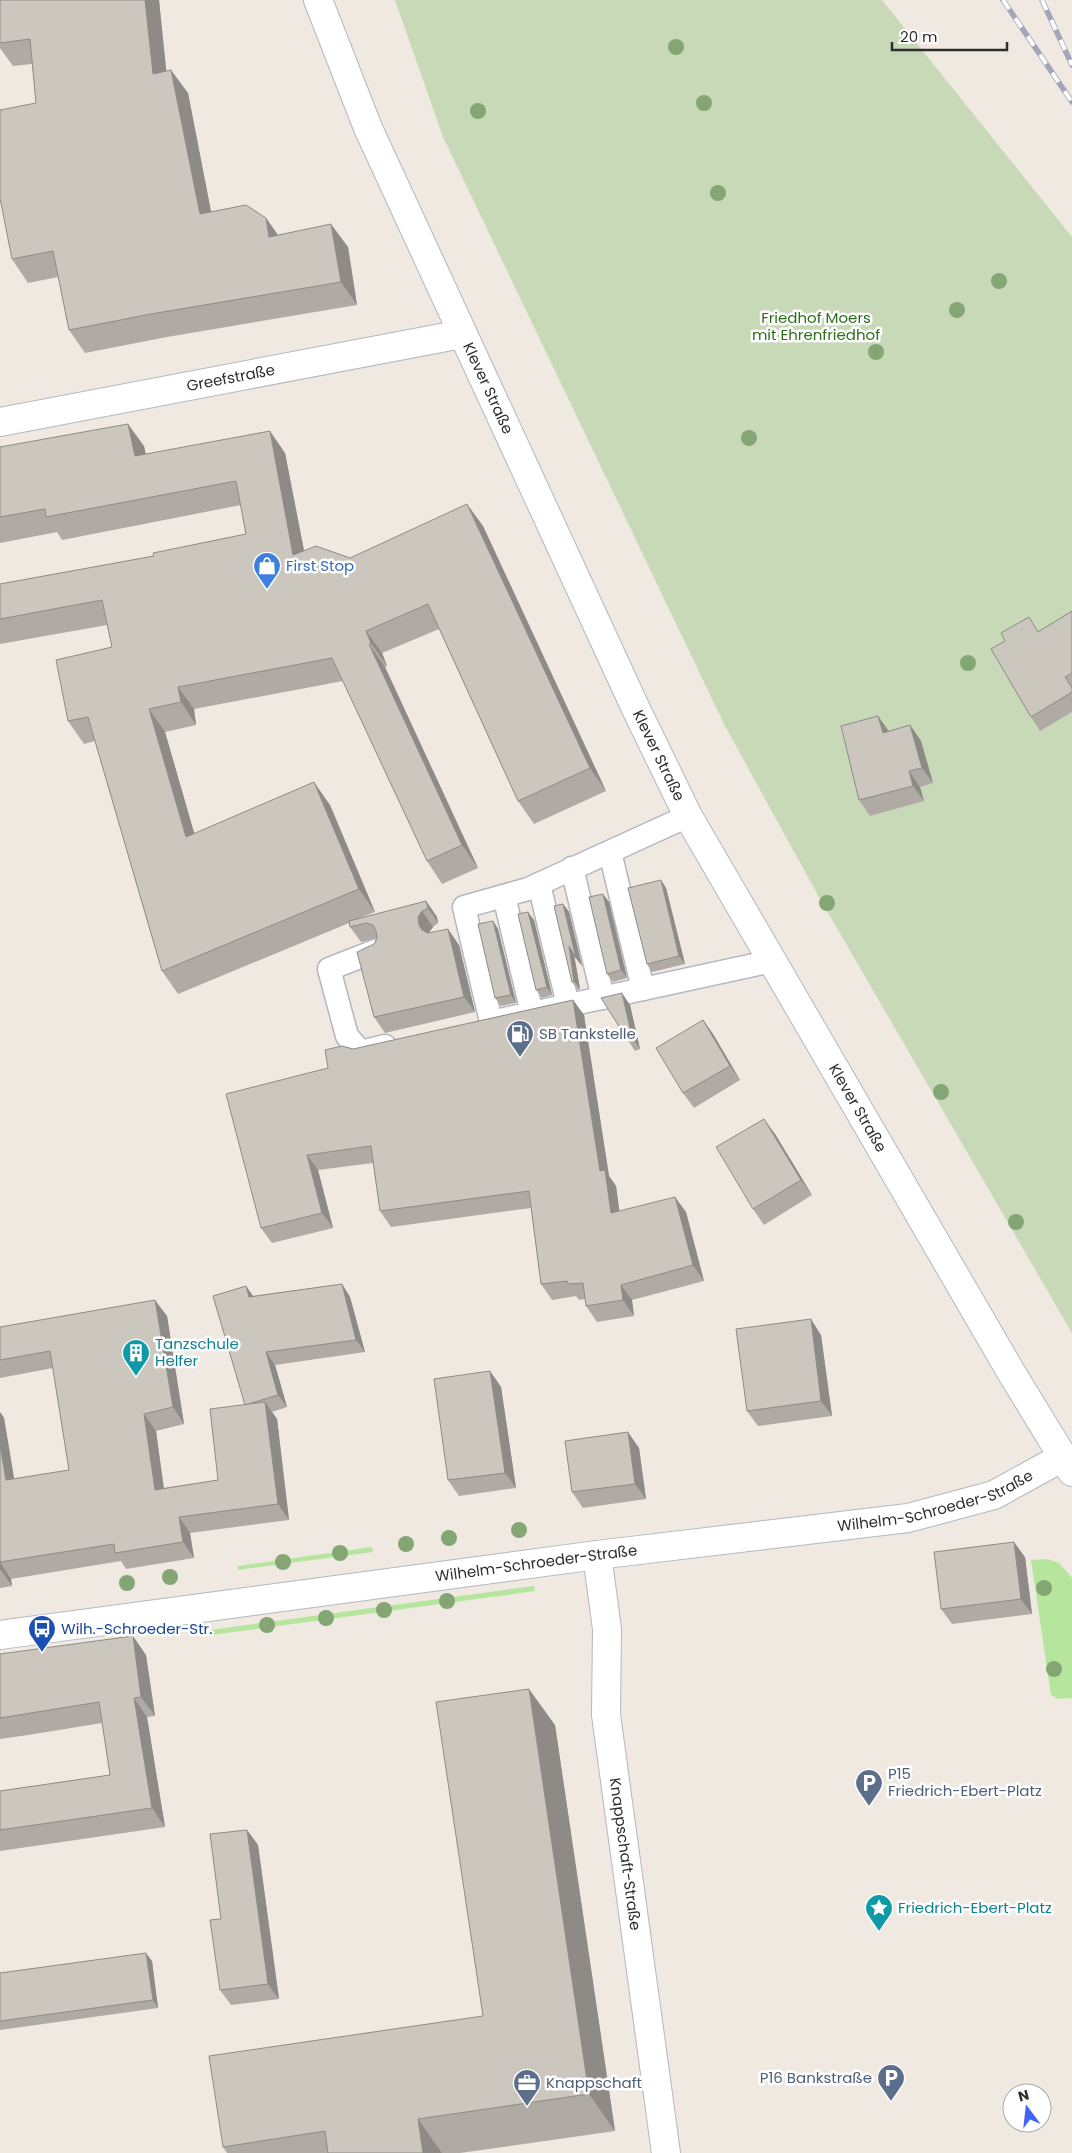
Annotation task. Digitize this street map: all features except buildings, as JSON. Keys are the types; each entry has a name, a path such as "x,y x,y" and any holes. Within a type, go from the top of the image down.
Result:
{"main road":[{"name":"Klever Straße","path":"318,0 368,128 636,709 688,816 1011,1372 1067,1464"},
{"name":"Greefstraße","path":"0,422 462,334"},
{"name":"Wilhelm-Schroeder-Straße","path":"0,1635 597,1555 908,1518 994,1495 1067,1464"},
{"name":"Knappschaft-Straße","path":"597,1555 607,1629 606,1715 666,2153"}],"lane":[{"path":"688,816 539,884 464,907 460,931 481,1024 772,961"},
{"path":"610,852 643,989"},
{"path":"572,868 603,998"},
{"path":"539,884 568,1005"},
{"path":"504,896 532,1013"},
{"path":"375,952 329,969 347,1036 361,1052 407,1041"}],"green space":[{"name":"Friedhof Moers mit Ehrenfriedhof","path":"395,0 882,0 1072,237 1072,1333 820,899 725,726 443,137"},
{"path":"372,1547 373,1552 238,1570 238,1566"},
{"path":"1047,1559 1059,1563 1072,1578 1072,1698 1058,1699 1051,1695 1031,1560"},
{"path":"534,1586 535,1591 211,1635 210,1630"}],"railway":[{"path":"1003,0 1072,102"},
{"path":"1042,0 1072,65"}],"place":[{"name":"First Stop","path":"267,590"},
{"name":"SB Tankstelle","path":"520,1058"},
{"name":"Tanzschule Helfer","path":"136,1377"},
{"name":"Wilh.-Schroeder-Str.","path":"42,1653"},
{"name":"P15 Friedrich-Ebert-Platz","path":"869,1807"},
{"name":"Friedrich-Ebert-Platz","path":"879,1932"},
{"name":"P16 Bankstraße","path":"891,2102"},
{"name":"Knappschaft","path":"527,2107"}]}
